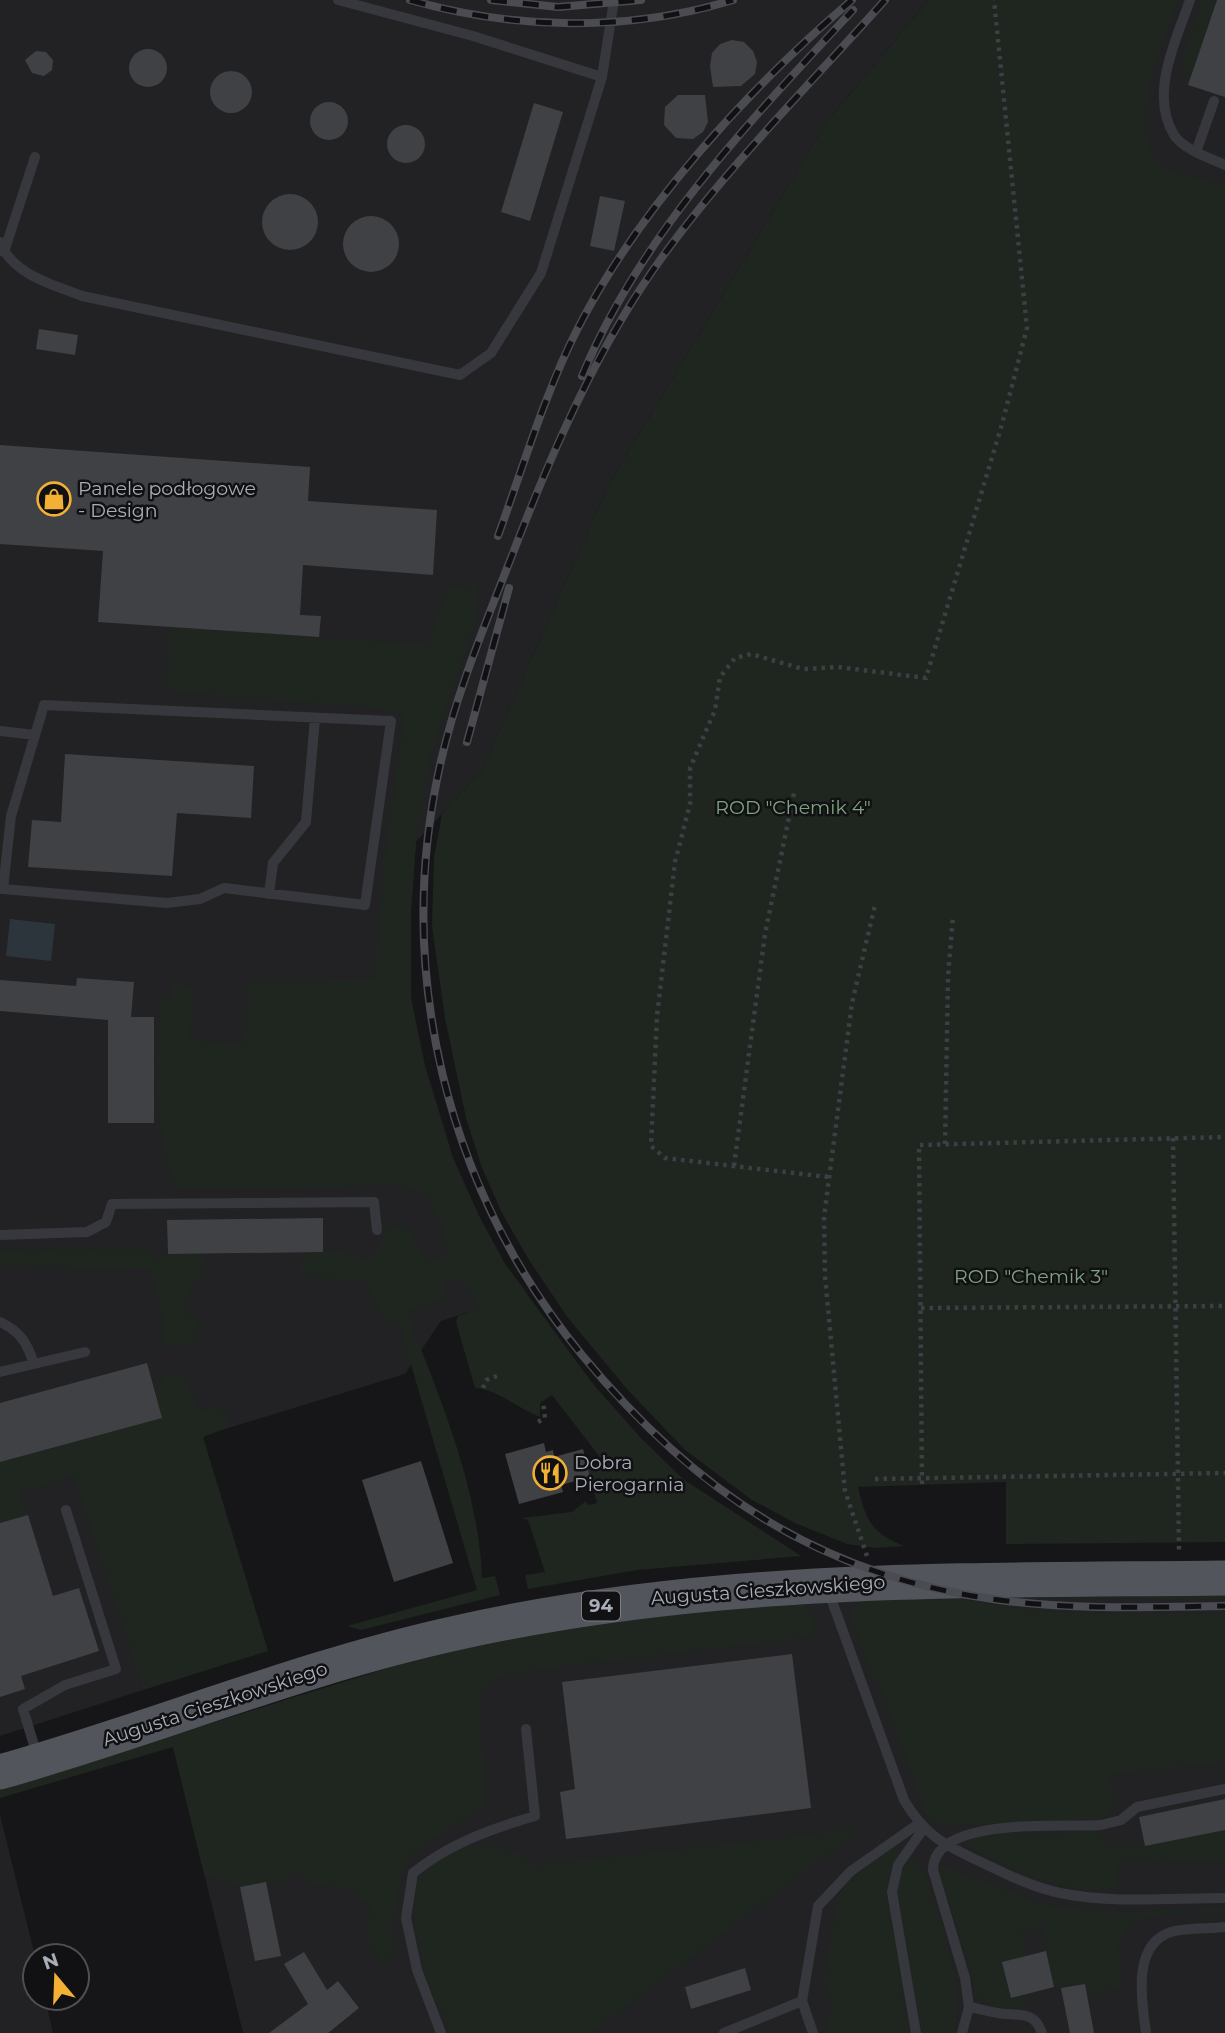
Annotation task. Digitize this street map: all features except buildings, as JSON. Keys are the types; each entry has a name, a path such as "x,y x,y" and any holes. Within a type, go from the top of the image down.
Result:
{"main road":[{"name":"Augusta Cieszkowskiego","path":"0,1772 344,1663 453,1633 650,1598 876,1582 1225,1578"}],"lane":[{"path":"338,0 473,36 602,77"},
{"path":"35,157 2,247 31,277 82,296 460,375 491,353 541,273 602,77 614,0"},
{"path":"1190,0 1165,74 1165,110 1175,136 1196,152 1225,165"},
{"path":"1196,152 1214,101"},
{"path":"44,705 315,718 391,720 365,905 224,888 200,899 167,903 1,889 11,816 44,705"},
{"path":"269,894 272,863 306,822 315,718"},
{"path":"0,732 35,735"},
{"path":"0,1235 87,1232 106,1222 112,1204 374,1202 377,1230"},
{"path":"0,1322 16,1330 22,1337 34,1364"},
{"path":"0,1373 85,1352"},
{"path":"39,1761 23,1709 65,1685 116,1669 66,1510"},
{"path":"825,1584 904,1800 921,1826 945,1845 1026,1883 1060,1893 1106,1898 1225,1898"},
{"path":"441,2033 417,1970 406,1918 412,1873 438,1853 496,1827 535,1816 526,1729"},
{"path":"962,2033 969,2007 965,1978 933,1870 936,1855 945,1845 962,1836 984,1830 1101,1825 1121,1820 1137,1807 1225,1789"},
{"path":"813,2033 802,2001 818,1906 851,1871 921,1826"},
{"path":"916,2033 892,1892 898,1865 921,1826"},
{"path":"1146,2033 1141,1966 1151,1948 1170,1932 1225,1927"},
{"path":"724,2033 802,2001"},
{"path":"969,2007 1007,2014 1026,2014 1033,2017 1042,2033"}],"path":[{"path":"828,1177 665,1158 652,1146 657,1016 675,862 690,804 690,768 715,710 720,677 735,658 751,654 803,669 838,667 926,678 1002,424 1027,328 994,0"},
{"path":"734,1166 765,934 794,793"},
{"path":"875,905 852,1003 824,1217 825,1276 845,1491 876,1582"},
{"path":"945,1144 947,976 953,916"},
{"path":"922,1484 919,1145 1225,1137"},
{"path":"1173,1138 1173,1307 1179,1559"},
{"path":"921,1308 1225,1306"},
{"path":"483,1388 486,1380 497,1376"},
{"path":"538,1422 545,1418 543,1401"},
{"path":"875,1479 1225,1473"}],"shaded area":[{"path":"0,0 929,0 828,120 609,484 481,772 416,842 411,911 411,998 425,1065 453,1158 479,1216 505,1264 527,1293 441,1321 405,1374 75,1475 143,1690 0,1736"},
{"path":"1139,0 1225,0 1225,259 1065,206"},
{"path":"10,919 55,924 51,961 6,956"},
{"path":"1225,1593 1225,2033 243,2033 171,1738 452,1648 513,1637 879,1596"},
{"path":"0,1815 32,1942 21,1942 21,2012 48,2012 53,2033 0,2033"}],"green space":[{"path":"929,0 1179,0 1148,91 1145,116 1147,139 1155,158 1172,171 1225,184 1225,1542 1006,1544 1006,1482 858,1487 867,1517 872,1524 884,1536 904,1546 876,1548 847,1544 795,1523 752,1500 685,1450 626,1388 568,1318 529,1260 502,1213 482,1168 466,1118 445,1018 432,927 434,857 442,814 481,772 609,484 828,120"},
{"path":"1202,0 1217,0 1188,85 1183,58"},
{"path":"475,584 478,617 431,754 416,842 411,911 411,998 425,1068 453,1158 479,1216 505,1264 593,1384 640,1437 683,1479 801,1556 637,1570 528,1589 525,1575 545,1572 528,1520 522,1518 572,1512 586,1501 588,1505 597,1503 588,1469 603,1461 552,1395 540,1403 540,1417 492,1392 475,1388 456,1322 458,1316 482,1307 458,1279 444,1282 444,1299 406,1312 444,1409 465,1476 474,1510 482,1578 495,1576 500,1595 361,1630 347,1626 477,1590 398,1320 384,1323 364,1279 315,1280 298,1268 310,1253 319,1251 339,1251 368,1260 381,1244 386,1231 404,1225 429,1262 448,1254 441,1227 428,1200 422,1193 407,1186 380,1184 282,1189 177,1188 163,1143 160,1119 160,999 172,999 171,984 194,986 190,1040 242,1045 243,1030 247,1028 249,984 374,979 385,858 404,715 365,707 168,691 169,627 427,645 449,588"},
{"path":"154,1249 154,1259 168,1254 201,1254 202,1273 184,1300 185,1308 200,1325 191,1337 203,1333 204,1338 188,1346 161,1346 163,1324 150,1268 0,1266 0,1250"},
{"path":"166,1375 183,1375 199,1410 217,1407 226,1412 230,1427 203,1437 268,1651 143,1690 74,1476 20,1492 28,1515 0,1524 0,1462 155,1392"},
{"path":"1225,1593 1225,1600 1031,1597"},
{"path":"945,1595 1015,1608 1049,1611 1119,1614 1225,1613 1225,1762 1110,1774 1113,1805 1112,1810 1102,1819 941,1825 926,1816 879,1681 874,1680 850,1617 854,1607 863,1600"},
{"path":"797,1603 809,1609 816,1622 810,1637 507,1674 483,1688 480,1709 486,1805 411,1854 403,1873 391,1924 395,1950 385,1963 373,1949 368,1937 371,1906 346,1888 311,1884 298,1871 280,1882 240,1887 204,1874 173,1747 0,1798 0,1789 452,1648 584,1625 753,1605"},
{"path":"862,1829 591,2033 451,2033 427,1978 415,1920 417,1880 438,1859 456,1849 480,1845 505,1848 526,1858 534,1866"},
{"path":"1094,1830 1111,1845 1145,1846 1225,1830 1225,1861 1117,1863 1117,1889 1095,1890 1038,1879 964,1845 972,1839 993,1833 1055,1834"},
{"path":"894,1846 900,1855 886,1886 909,2033 826,2033 833,2004 824,1979 838,1896 846,1884 875,1858"},
{"path":"918,1857 953,1968 957,2013 954,2033 922,2033 898,1896 904,1867"},
{"path":"940,1865 1046,1905 1111,1913 1225,1908 1225,1912 1163,1914 1147,1917 1133,1924 1124,1933 1119,1946 1123,1984 1121,1989 1087,1993 1085,1984 1054,1987 1046,1951 1045,1927 1022,1930 1027,1956 1002,1962 1012,1998 1024,1995 1028,2006 1004,2009 987,2003 976,1990 938,1868"}],"railway":[{"path":"410,0 490,17 571,23 653,18 733,0"},
{"path":"491,0 558,7 641,0"},
{"path":"498,536 566,352 603,283 632,238 665,194 736,111 774,71 852,0"},
{"path":"885,0 714,190 663,256 596,364 542,480 463,684 441,761 428,840 424,919 429,997 442,1074 465,1149 496,1222 535,1290 582,1355 625,1404 670,1448 716,1486 766,1520 818,1548 874,1571 934,1588 999,1600 1055,1605 1225,1606"},
{"path":"582,376 606,324 666,227 737,138 853,10"},
{"path":"467,742 509,588"}],"place":[{"name":"Panele podłogowe - Design","path":"54,499"},
{"name":"Dobra Pierogarnia","path":"550,1473"}],"park label":[{"name":"ROD \"Chemik 4\"","path":"793,807"},
{"name":"ROD \"Chemik 3\"","path":"1031,1276"}]}
